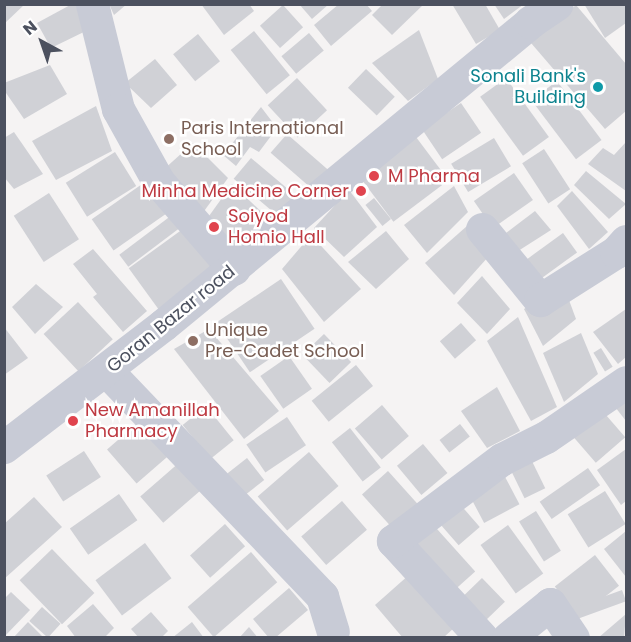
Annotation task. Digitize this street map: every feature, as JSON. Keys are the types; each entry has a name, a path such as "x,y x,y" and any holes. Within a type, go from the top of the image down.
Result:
{"street":[{"path":"92,4 118,109 158,181 234,269"},
{"name":"Goran Bazar road","path":"9,434 106,370 234,269 530,22 557,4"},
{"path":"482,229 540,300 616,252 627,241"},
{"path":"106,370 322,596 328,635"},
{"path":"482,638 393,541 502,459 546,437 624,388"},
{"path":"508,638 550,604 573,638"}],"building":[{"path":"4,4 25,4 4,24"},
{"path":"72,4 77,4 92,28 51,48 37,23"},
{"path":"109,4 127,4 114,15"},
{"path":"201,4 249,4 254,11 224,35"},
{"path":"299,4 329,4 312,19"},
{"path":"339,4 366,4 372,11 331,46 314,25"},
{"path":"383,4 424,4 392,35 372,15"},
{"path":"452,4 485,4 500,30 476,44"},
{"path":"494,4 524,4 504,19"},
{"path":"584,4 626,4 626,23 605,38"},
{"path":"283,5 303,27 280,48 260,26"},
{"name":"Sonali Bank's Building","path":"576,5 626,64 626,111 605,129 531,43"},
{"path":"419,30 438,79 408,101 372,63"},
{"path":"254,31 290,75 267,94 231,50"},
{"path":"309,33 324,51 296,74 281,56"},
{"path":"198,34 220,61 195,81 173,54"},
{"path":"155,59 177,85 151,108 125,83"},
{"path":"50,65 67,94 24,119 4,90 4,83"},
{"path":"366,69 395,97 377,115 348,88"},
{"path":"297,78 327,110 298,137 268,105"},
{"path":"506,78 549,137 523,156 480,97"},
{"path":"557,81 602,140 576,159 531,100"},
{"path":"461,103 481,133 442,159 422,129"},
{"path":"96,106 112,151 56,180 32,141"},
{"path":"261,107 277,128 259,152 250,147 236,166 223,155"},
{"path":"14,132 43,174 14,189 4,177 4,138"},
{"path":"287,134 330,171 314,190 271,153"},
{"path":"416,137 448,180 393,222 361,179"},
{"path":"494,138 511,166 468,192 451,164"},
{"path":"626,142 626,191 588,164 603,148 614,155"},
{"path":"193,143 228,178 202,214 162,171"},
{"path":"544,149 570,189 548,203 522,163"},
{"path":"115,152 136,186 87,217 66,183"},
{"path":"251,158 298,197 280,218 234,179"},
{"path":"586,171 626,204 609,219 574,185"},
{"path":"514,173 533,200 493,228 474,201"},
{"path":"145,182 167,213 114,250 92,219"},
{"path":"232,184 271,221 242,253 204,223"},
{"path":"454,186 468,212 427,253 404,225"},
{"path":"349,190 377,227 344,257 314,228"},
{"path":"572,191 608,232 589,249 557,206"},
{"path":"49,193 79,239 44,262 14,216"},
{"path":"374,198 391,219 382,226 365,205"},
{"path":"535,211 551,230 515,253 502,236"},
{"path":"172,215 181,227 128,267 119,255"},
{"path":"187,226 222,274 163,316 129,268"},
{"path":"467,226 489,256 454,295 425,263"},
{"path":"386,231 409,259 376,289 348,262"},
{"path":"563,233 577,252 539,280 525,261"},
{"path":"311,235 361,289 324,322 282,269"},
{"path":"93,249 147,311 123,332 93,297 97,294 73,264"},
{"path":"482,276 510,309 487,334 457,303"},
{"path":"281,279 315,329 250,372 216,323"},
{"path":"36,284 63,307 35,334 12,307"},
{"path":"563,284 576,319 543,346 524,309"},
{"path":"78,302 113,339 78,371 44,334"},
{"path":"626,309 626,357 618,364 593,332"},
{"path":"518,317 557,407 531,421 487,341"},
{"path":"461,323 476,340 455,359 440,341"},
{"path":"4,327 28,358 4,375"},
{"path":"209,329 279,411 244,439 174,349"},
{"path":"581,333 598,374 564,402 543,353"},
{"path":"324,334 351,362 330,383 302,355"},
{"path":"601,348 613,367 605,371 593,353"},
{"path":"289,356 312,389 283,409 260,376"},
{"path":"356,365 373,386 329,422 312,401"},
{"path":"497,387 520,431 487,448 461,411"},
{"path":"626,390 626,421 612,403"},
{"path":"382,405 409,436 382,460 355,429"},
{"path":"206,406 234,440 210,459 183,425"},
{"path":"599,407 625,437 596,463 570,433"},
{"path":"287,417 306,445 265,473 246,444"},
{"path":"141,420 171,454 137,483 107,450"},
{"path":"460,424 470,437 449,453 440,440"},
{"path":"350,428 381,467 363,482 332,442"},
{"path":"423,444 447,473 421,495 397,466"},
{"path":"626,449 626,501 621,505 597,470"},
{"path":"84,451 101,477 63,502 46,476"},
{"path":"309,452 339,486 287,531 258,497"},
{"path":"529,455 545,488 525,498 508,465"},
{"path":"247,458 264,480 245,495 227,473"},
{"path":"496,460 519,504 484,523 461,479"},
{"path":"181,461 204,487 163,523 140,496"},
{"path":"588,468 600,485 552,519 540,502"},
{"path":"388,471 418,504 392,528 362,494"},
{"path":"445,487 480,527 459,545 424,505"},
{"path":"605,491 626,524 588,547 568,514"},
{"path":"119,494 137,520 88,555 70,528"},
{"path":"34,497 62,527 4,579 4,524"},
{"path":"342,501 367,530 326,565 301,536"},
{"path":"419,509 475,571 447,597 391,534"},
{"path":"536,511 561,551 544,561 519,522"},
{"path":"225,524 245,546 210,578 190,555"},
{"path":"508,525 543,574 516,594 480,545"},
{"path":"626,531 626,577 604,549"},
{"path":"145,543 171,578 122,615 95,580"},
{"path":"52,549 94,593 62,624 20,580"},
{"path":"251,552 277,582 214,637 188,607"},
{"path":"595,555 619,586 579,617 555,586"},
{"path":"410,574 455,627 443,638 403,638 375,605"},
{"path":"482,578 505,602 478,627 455,604"},
{"path":"289,588 308,610 275,638 269,638 253,619"},
{"path":"622,590 626,601 577,619 573,608"},
{"path":"11,592 30,610 4,637 4,599"},
{"path":"93,604 114,628 104,638 76,638 67,626"},
{"path":"42,607 61,624 48,638 29,621"},
{"path":"151,612 168,631 161,638 139,638 131,629"},
{"path":"626,614 624,638 598,638"},
{"path":"28,622 44,638 13,638"},
{"path":"192,622 204,638 172,638"},
{"path":"249,627 258,638 239,638"}],"place":[{"name":"Sonali Bank's Building","path":"598,87"},
{"name":"Paris International School","path":"169,139"},
{"name":"M Pharma","path":"374,176"},
{"name":"Minha Medicine Corner","path":"361,191"},
{"name":"Soiyod Homio Hall","path":"214,227"},
{"name":"Unique Pre-Cadet School","path":"193,341"},
{"name":"New Amanillah Pharmacy","path":"73,421"}]}
